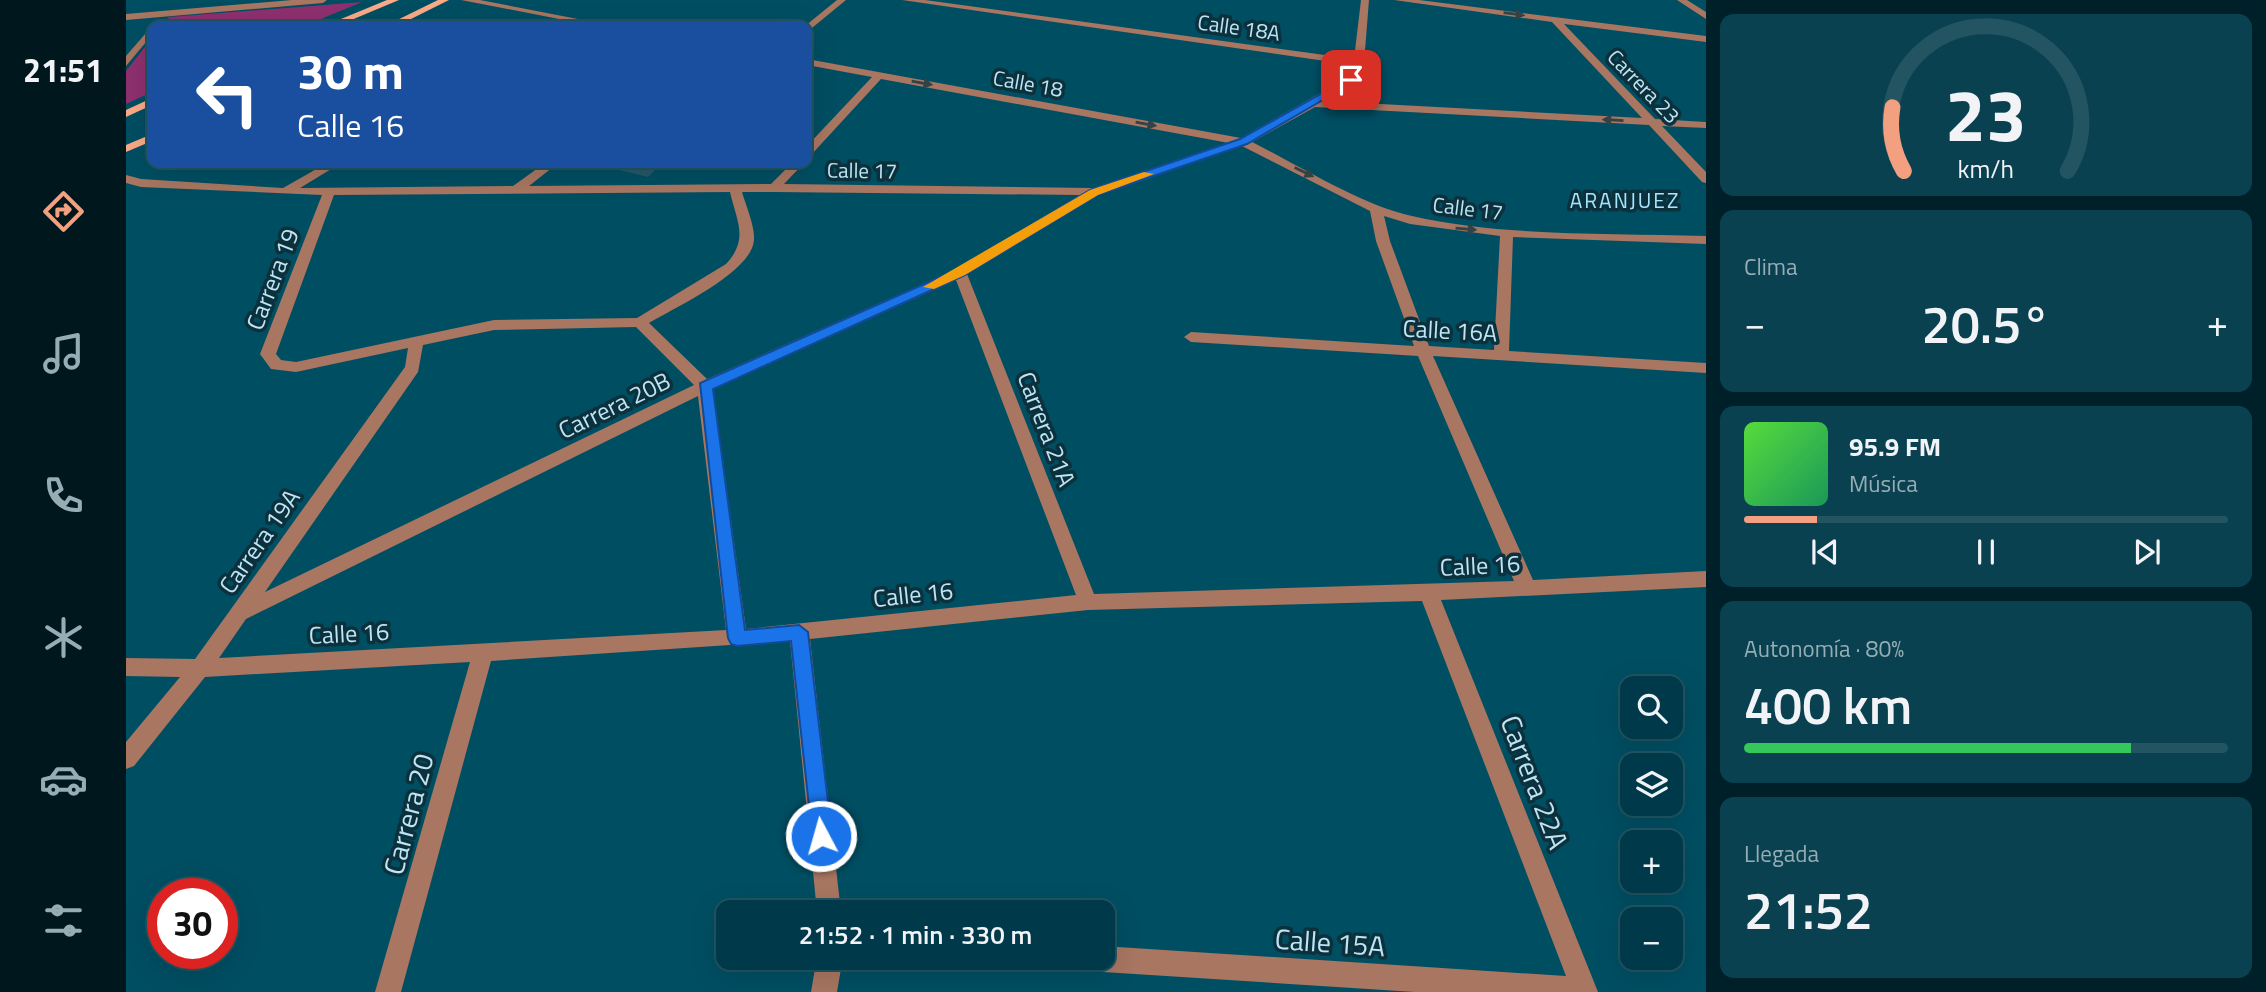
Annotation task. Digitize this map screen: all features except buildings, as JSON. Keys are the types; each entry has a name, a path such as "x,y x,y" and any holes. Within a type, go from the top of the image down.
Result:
{"main road":[{"path":"342,21 395,0"},
{"path":"401,21 445,0"},
{"path":"126,114 147,104"},
{"path":"126,149 147,139"}],"street":[{"path":"158,21 176,0"},
{"path":"126,17 323,0"},
{"path":"465,0 581,21"},
{"path":"812,25 842,0"},
{"name":"Calle 18A","path":"906,0 1359,63"},
{"path":"1359,63 1365,0"},
{"path":"1398,0 1706,39"},
{"path":"1681,0 1706,16"},
{"name":"Carrera 23","path":"1554,19 1706,179"},
{"path":"126,63 147,36"},
{"name":"Calle 18","path":"812,63 1243,142"},
{"name":"Carrera 20B","path":"240,612 705,386 960,273 1094,192 1243,142 1351,80 1359,63"},
{"path":"812,148 879,75"},
{"path":"1313,104 1706,125"},
{"name":"Calle 17","path":"1243,142 1376,209 1410,220 1452,228 1507,233 1706,240"},
{"name":"Carrera 19","path":"287,192 327,168"},
{"path":"515,191 545,168"},
{"path":"774,188 793,168"},
{"name":"Calle 17","path":"126,179 141,183 287,192 774,188 1094,192"},
{"path":"126,195 141,183"},
{"path":"416,344 494,326 640,322 731,267 744,253 748,238 735,189"},
{"name":"Carrera 19","path":"329,192 268,354 276,365 296,367 416,344"},
{"path":"1376,209 1383,241 1424,352 1527,589"},
{"path":"1501,356 1507,233"},
{"name":"Carrera 21A","path":"960,273 1088,602"},
{"path":"640,322 705,386 737,638"},
{"name":"Calle 16A","path":"1191,337 1706,368"},
{"name":"Carrera 19A","path":"126,759 200,668 413,368 416,344"},
{"name":"Calle 16","path":"126,667 200,668 737,638 1088,602 1429,593 1706,579"},
{"name":"Carrera 22A","path":"1429,593 1585,991"},
{"path":"799,632 828,900"},
{"name":"Carrera 20","path":"388,992 483,652"},
{"name":"Calle 15A","path":"1115,960 1585,991"},
{"path":"824,992 828,970"}],"shaded area":[{"path":"362,2 316,21 165,21 169,17"},
{"path":"147,44 147,94 126,104 126,71"},
{"path":"611,168 657,168 648,177"}],"slow traffic":[{"path":"929,287 960,273 1094,192 1148,174"}],"district":[{"name":"ARANJUEZ","path":"1625,200"}],"route":[{"path":"821,836 799,632 737,638 705,386 960,273 1094,192 1243,142 1351,80"}]}
